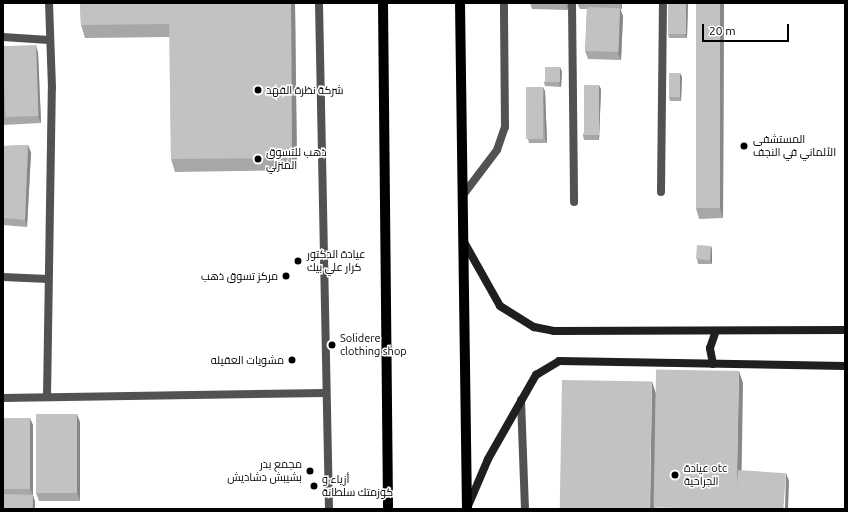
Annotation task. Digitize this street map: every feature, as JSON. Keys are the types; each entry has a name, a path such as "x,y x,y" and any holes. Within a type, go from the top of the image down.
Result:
{"main road":[{"path":"383,3 388,509"},
{"path":"460,3 467,509"}],"street":[{"path":"47,397 52,88 49,40 49,3"},
{"path":"319,3 329,509"},
{"path":"463,195 497,150 505,127 504,3"},
{"path":"572,3 574,202"},
{"path":"661,192 663,3"},
{"path":"3,37 49,40"},
{"path":"463,242 500,306 534,327 554,330 845,330"},
{"path":"3,277 48,279"},
{"path":"713,364 710,348 716,330"},
{"path":"467,509 521,400 536,375 559,361 845,366"},
{"path":"3,398 326,393"},
{"path":"521,400 525,509"}],"building":[{"path":"80,3 291,3 292,158 171,159 169,24 81,25"},
{"path":"668,3 686,3 686,34 668,34"},
{"path":"696,3 720,3 720,208 696,208"},
{"path":"587,7 620,8 618,52 585,51"},
{"path":"36,45 38,116 5,117 3,46"},
{"path":"545,67 560,67 560,82 545,82"},
{"path":"669,73 680,73 680,97 669,97"},
{"path":"584,85 599,85 599,135 584,135"},
{"path":"526,87 543,87 543,139 526,139"},
{"path":"28,145 25,220 3,218 3,146"},
{"path":"697,245 711,246 710,260 696,259"},
{"path":"656,370 739,371 737,509 654,508"},
{"path":"562,380 652,382 650,509 560,509"},
{"path":"36,414 77,414 77,493 36,493"},
{"path":"3,418 30,418 30,489 3,489"},
{"path":"738,470 786,473 783,509 735,509"},
{"path":"3,494 33,495 32,509 3,509"}],"place":[{"name":"شركة نظرة الفهد","path":"258,90"},
{"name":"المستشفى الألماني في النجف","path":"744,146"},
{"name":"ذهب للتسوق المنزلي","path":"258,159"},
{"name":"عيادة الدكتور كرار علي بيك","path":"298,261"},
{"name":"مركز تسوق ذهب","path":"286,276"},
{"name":"Solidere clothing shop","path":"332,345"},
{"name":"مشويات العقيله","path":"292,360"},
{"name":"مجمع بدر بشيبش دشاديش","path":"310,471"},
{"name":"عيادة otc الجراحية","path":"675,475"},
{"name":"أزياء و كوزمتك سلطانة","path":"314,486"}]}
